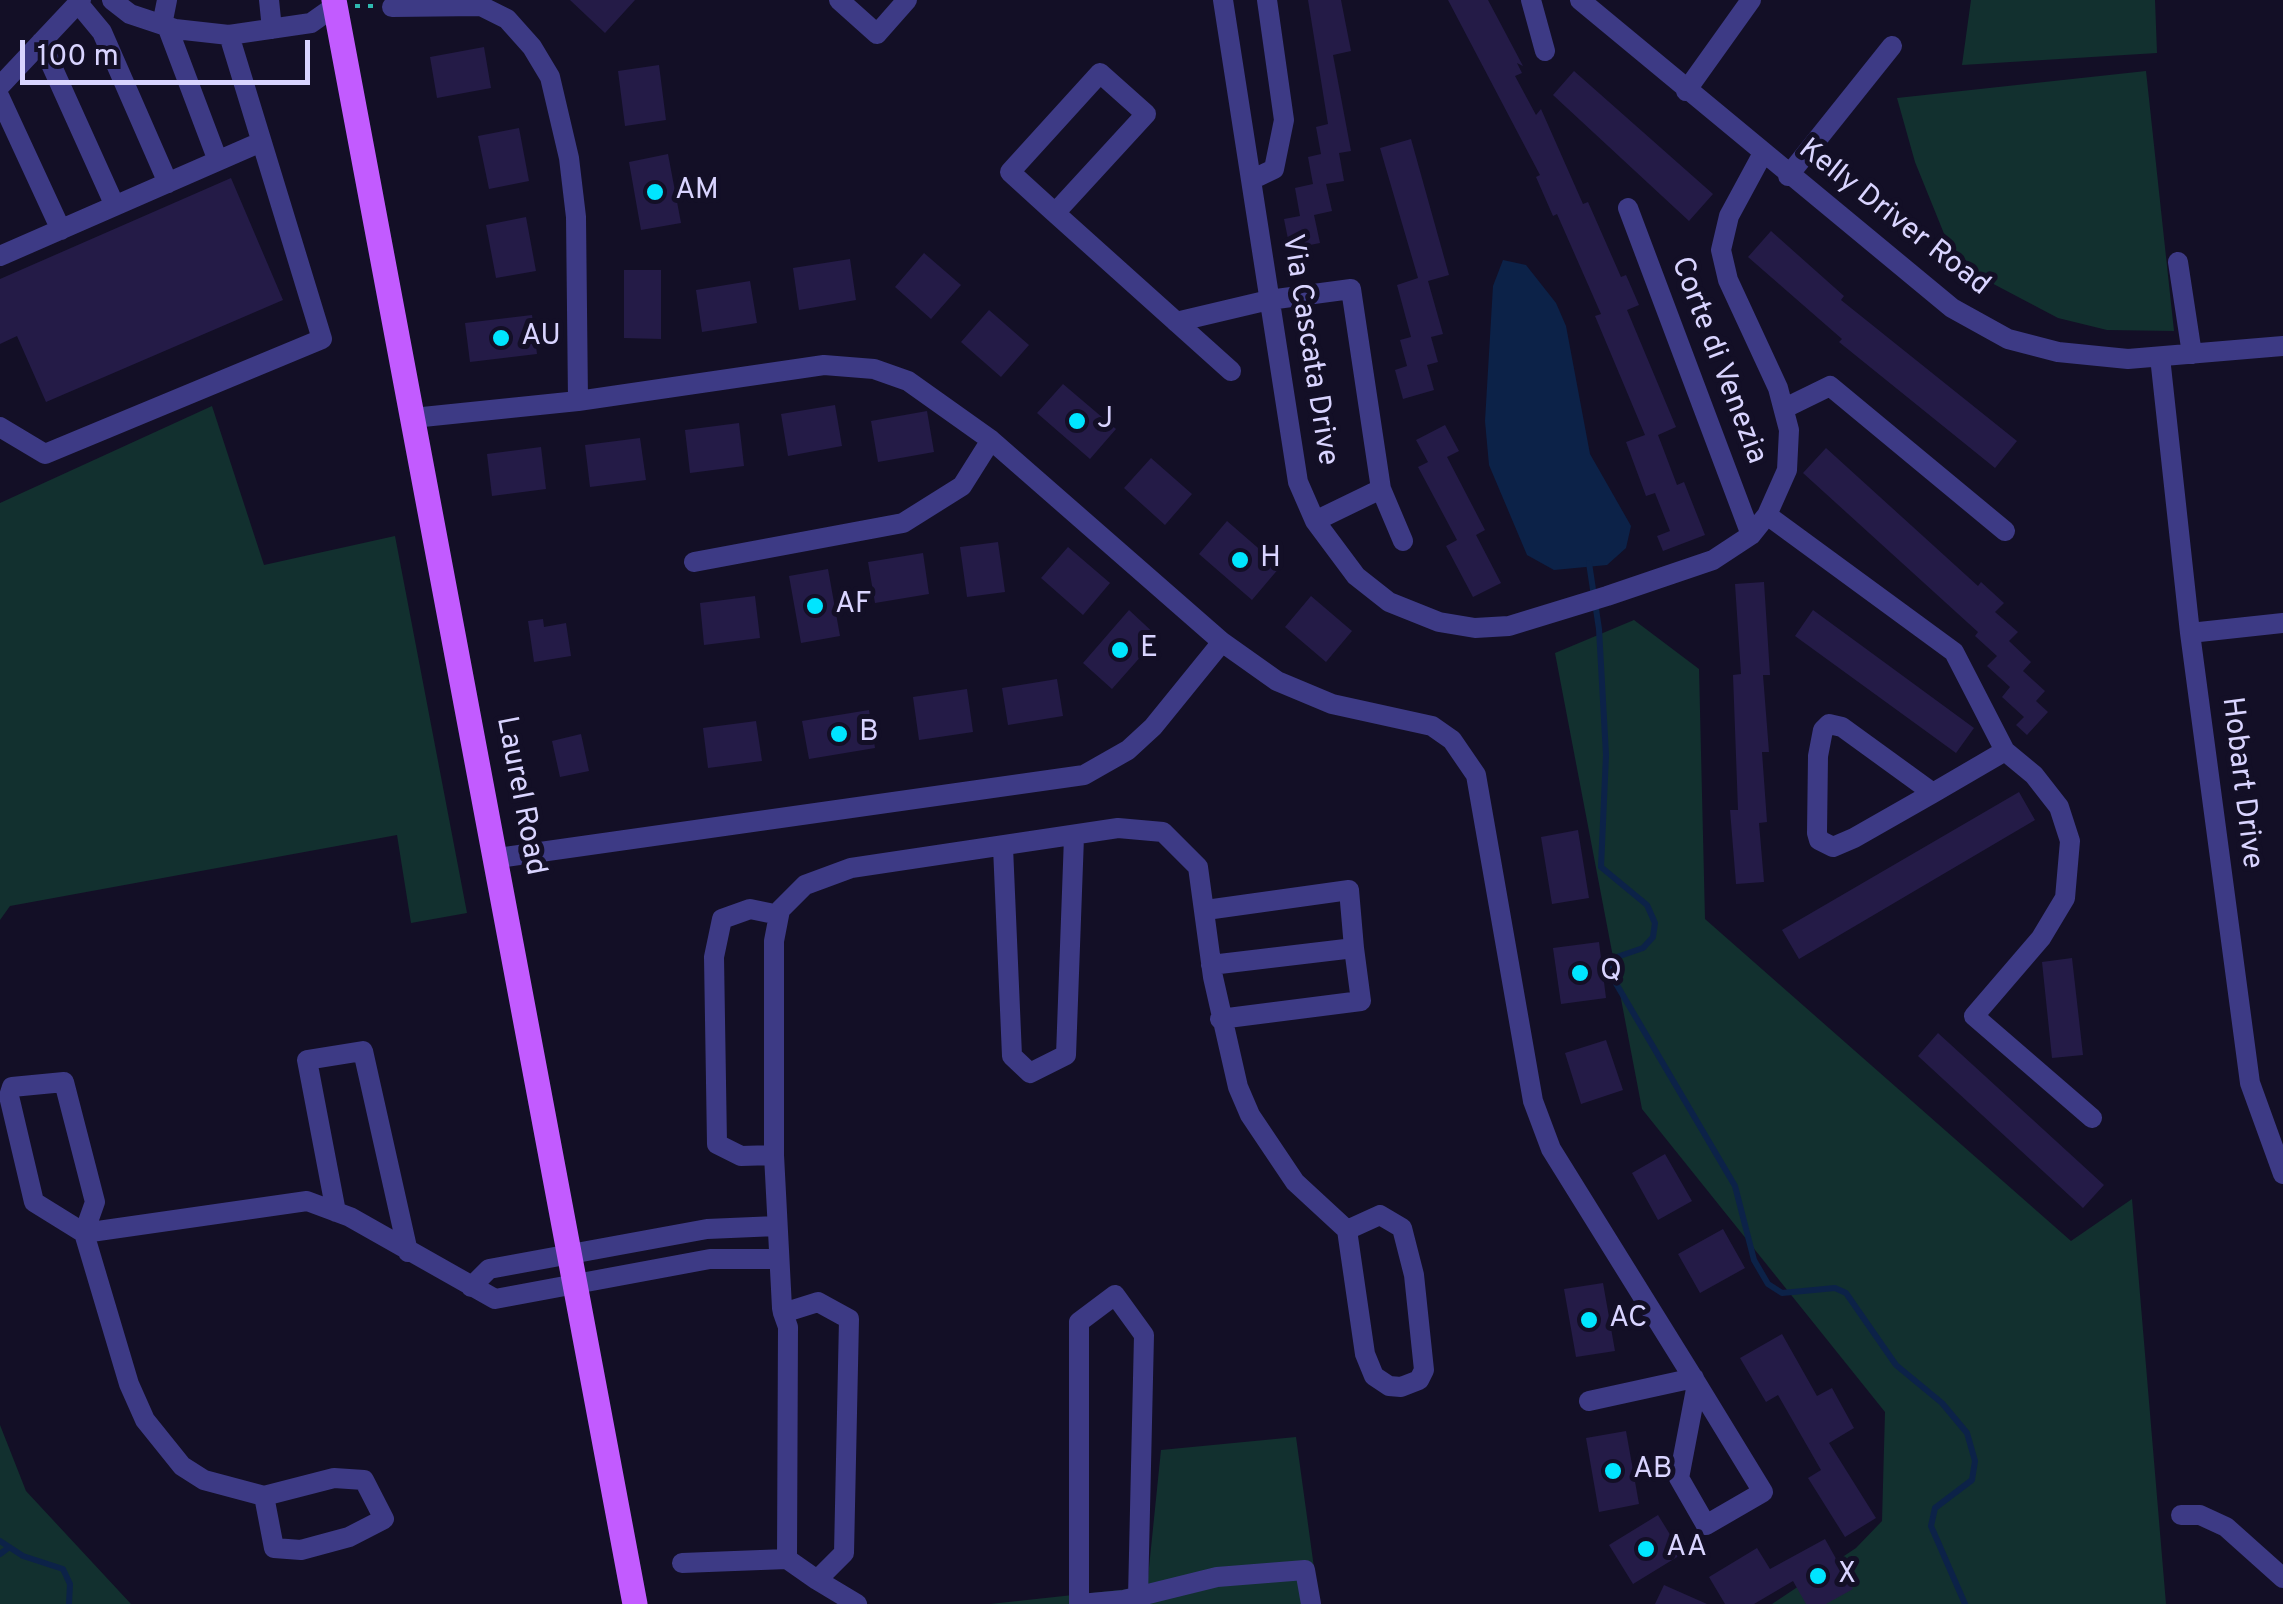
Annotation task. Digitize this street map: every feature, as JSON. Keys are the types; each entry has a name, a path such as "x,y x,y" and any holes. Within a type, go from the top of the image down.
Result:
{"main road":[{"name":"Laurel Road","path":"334,3 498,858 635,1604"}],"street":[{"path":"112,0 130,14 164,26 229,35 311,23 334,3"},
{"path":"166,0 164,26 218,161"},
{"path":"268,0 272,29"},
{"path":"839,0 877,34 907,0"},
{"name":"Via Cascata Drive","path":"1223,0 1292,459 1314,521 1366,584 1401,608 1439,622 1475,628 1509,626 1583,604 1714,560 1751,535 1766,515 1788,470 1786,408 1728,280 1721,250 1729,216 1762,155"},
{"path":"1250,180 1274,170 1284,120 1267,0"},
{"path":"1531,0 1546,52"},
{"name":"Kelly Driver Road","path":"1580,0 1762,155 1952,308 2008,338 2058,352 2128,359 2283,346"},
{"path":"1686,91 1752,0"},
{"path":"0,86 80,1 102,32 168,183"},
{"path":"392,6 481,6 507,19 532,47 550,77 569,158 576,217 578,401"},
{"path":"0,427 45,454 322,339 229,35"},
{"path":"41,42 115,206"},
{"path":"1788,176 1892,46"},
{"path":"1055,213 1146,114 1100,73 1010,172 1055,213 1176,322 1231,370"},
{"path":"0,98 60,230"},
{"path":"2,251 60,230 261,142"},
{"name":"Corte di Venezia","path":"1628,208 1751,535"},
{"path":"2178,262 2192,354"},
{"path":"1176,322 1269,300 1352,289 1382,489 1403,541"},
{"name":"Hobart Drive","path":"2160,357 2190,633 2250,1084 2283,1174"},
{"path":"413,418 578,401 824,365 874,368 908,382 991,440 1222,642 1277,682 1332,704 1432,726 1466,756 1482,804 1533,1101 1551,1149 1696,1381 1762,1492 1706,1525 1679,1478 1696,1381"},
{"path":"1786,408 1830,386 2005,532"},
{"path":"694,562 903,523 962,486 991,440"},
{"path":"1314,521 1382,489"},
{"path":"1766,515 1954,652 2005,751 2034,775 2059,807 2070,840 2069,879 2055,919 1974,1016 2092,1118"},
{"path":"2190,633 2283,623"},
{"path":"498,858 1084,775 1128,750 1153,727 1222,642"},
{"path":"1933,793 1842,726 1829,724 1823,730 1816,822 1819,840 1826,846 1842,845 1933,793 2005,751"},
{"path":"787,1559 788,1327 783,1313 776,1226 774,941 780,914 805,884 850,868 1118,828 1163,832 1198,866 1220,1019 1238,1087 1250,1115 1294,1182 1347,1230 1365,1354 1374,1376 1390,1386 1419,1380 1424,1370 1418,1314 1402,1228 1380,1215 1347,1230"},
{"path":"1003,847 1012,1056 1030,1074 1066,1054 1074,837"},
{"path":"1206,910 1350,890 1362,1001 1220,1019"},
{"path":"774,1154 742,1156 717,1144 714,957 722,919 750,909 780,914"},
{"path":"1211,965 1354,948"},
{"path":"336,1212 308,1060 363,1051 408,1252"},
{"path":"264,1496 274,1548 301,1550 349,1537 384,1519 364,1480 334,1478 264,1496 204,1480 182,1466 145,1420 129,1384 84,1232 95,1202 68,1085 12,1086 9,1096 34,1202 84,1232 306,1201 336,1212 494,1299 710,1260 779,1259"},
{"path":"472,1287 489,1269 707,1228 776,1226"},
{"path":"1138,1596 1144,1335 1115,1295 1079,1322 1079,1604 1138,1596 1217,1577 1305,1570 1311,1604"},
{"path":"783,1313 818,1302 848,1320 844,1554 817,1580"},
{"path":"1588,1401 1696,1381"},
{"path":"2181,1515 2200,1515 2226,1527 2283,1578"},
{"path":"682,1563 787,1559 857,1604"}],"path":[{"path":"334,3 392,6"}],"green space":[{"path":"1971,0 2155,0 2157,53 1962,65"},
{"path":"2146,71 2174,331 2107,330 2058,318 1984,279 1947,241 1915,162 1897,98"},
{"path":"212,406 264,565 395,536 467,913 411,923 397,835 10,906 0,920 0,503"},
{"path":"1634,620 1699,669 1705,919 2071,1241 2132,1199 2166,1604 1772,1604 1856,1548 1882,1521 1885,1412 1642,1109 1555,653"},
{"path":"0,1425 26,1491 131,1604 0,1604"},
{"path":"1296,1437 1319,1604 990,1604 1147,1587 1161,1450"}],"water":[{"path":"1503,260 1526,265 1556,303 1566,326 1590,454 1631,526 1626,548 1607,565 1554,570 1527,555 1489,465 1485,421 1493,286"}],"building":[{"path":"570,0 635,0 605,33"},
{"path":"1308,0 1341,0 1351,51 1333,55 1351,151 1339,153 1344,181 1326,184 1332,211 1314,215 1320,243 1290,249 1284,219 1300,216 1295,188 1313,184 1308,157 1321,154 1316,127 1328,124"},
{"path":"1448,0 1488,0 1523,66 1517,63 1522,73 1515,76 1536,115 1541,109 1583,204 1588,202 1621,277 1626,275 1639,305 1627,310 1676,427 1658,435 1677,485 1684,482 1705,535 1663,551 1657,536 1670,531 1655,493 1646,496 1626,442 1645,435 1595,316 1601,314 1557,214 1553,216 1536,177 1540,175"},
{"path":"484,47 491,88 437,98 430,57"},
{"path":"659,65 666,120 625,126 618,71"},
{"path":"1574,71 1713,194 1689,221 1553,95"},
{"path":"519,128 529,181 489,189 478,136"},
{"path":"1411,139 1449,275 1428,281 1443,334 1431,337 1438,362 1427,365 1434,390 1403,399 1395,370 1407,366 1400,340 1411,337 1397,285 1418,278 1380,148"},
{"name":"AM","path":"668,154 681,223 641,230 629,162"},
{"path":"231,178 283,300 46,402 17,336 0,344 0,279"},
{"path":"526,217 536,271 496,278 486,225"},
{"path":"1771,231 1844,296 1841,300 2017,441 1995,468 1839,342 1842,339 1748,257"},
{"path":"924,253 961,285 931,319 895,287"},
{"path":"850,259 856,300 799,310 793,268"},
{"path":"624,270 661,270 661,339 624,338"},
{"path":"750,281 757,323 702,332 696,290"},
{"path":"989,310 1029,345 1001,377 961,342"},
{"name":"AU","path":"532,315 537,354 470,362 465,323"},
{"name":"J","path":"1063,384 1116,429 1090,459 1037,413"},
{"path":"835,405 842,446 788,456 781,414"},
{"path":"927,411 934,452 878,462 871,421"},
{"path":"739,423 744,466 690,473 685,430"},
{"path":"1445,425 1459,451 1447,457 1485,530 1476,535 1501,583 1473,597 1446,546 1457,540 1418,467 1428,462 1416,440"},
{"path":"640,438 646,480 590,487 585,445"},
{"path":"541,447 546,489 492,496 487,454"},
{"path":"1826,448 1978,586 1981,582 2004,603 1995,612 2018,632 2009,641 2031,662 2023,671 2045,691 2036,701 2048,712 2027,735 2016,725 2024,717 2002,697 2010,687 1987,666 1997,656 1975,636 1978,632 1803,473"},
{"path":"1151,458 1192,494 1165,525 1124,488"},
{"name":"H","path":"1227,521 1280,567 1252,600 1199,554"},
{"path":"998,542 1005,592 967,597 960,547"},
{"path":"1068,547 1110,583 1083,615 1041,578"},
{"path":"923,553 929,594 875,603 868,562"},
{"name":"AF","path":"828,569 840,636 801,643 789,576"},
{"path":"1764,582 1770,675 1763,675 1769,752 1762,752 1767,822 1759,823 1764,882 1736,884 1730,810 1738,810 1733,675 1741,674 1735,584"},
{"path":"755,596 760,638 704,645 700,603"},
{"path":"1311,596 1352,631 1326,662 1285,627"},
{"name":"E","path":"1129,610 1158,637 1112,689 1083,663"},
{"path":"1813,610 1974,728 1956,753 1795,636"},
{"path":"543,619 544,627 566,623 571,656 534,662 528,621"},
{"path":"1057,679 1063,716 1008,725 1002,688"},
{"path":"967,689 973,732 919,740 913,697"},
{"name":"B","path":"869,710 875,748 809,759 802,721"},
{"path":"756,721 762,761 708,768 703,728"},
{"path":"581,734 589,771 560,777 552,741"},
{"path":"2019,792 2035,820 1799,959 1782,930"},
{"path":"1578,830 1589,898 1552,904 1541,837"},
{"name":"Q","path":"1599,942 1606,998 1561,1004 1553,948"},
{"path":"2072,958 2083,1055 2052,1058 2042,962"},
{"path":"1938,1033 2104,1185 2083,1208 1918,1056"},
{"path":"1606,1040 1623,1090 1581,1104 1565,1053"},
{"path":"1665,1154 1692,1201 1658,1220 1632,1173"},
{"path":"1723,1229 1745,1268 1700,1293 1678,1254"},
{"name":"AC","path":"1603,1283 1615,1351 1576,1357 1564,1289"},
{"path":"1782,1334 1817,1396 1832,1388 1854,1428 1829,1443 1876,1518 1845,1537 1808,1478 1821,1470 1778,1395 1766,1402 1740,1358"},
{"name":"AB","path":"1626,1431 1639,1504 1599,1512 1586,1438"},
{"name":"AA","path":"1658,1515 1682,1554 1633,1584 1609,1545"},
{"path":"1825,1539 1853,1589 1826,1604 1806,1604 1793,1581 1754,1604 1725,1604 1709,1577 1757,1548 1770,1569"},
{"path":"1664,1585 1707,1604 1655,1604"}],"waterway":[{"path":"1589,563 1599,629 1606,755 1601,867 1647,905 1655,923 1653,937 1643,948 1614,958 1611,975 1735,1186 1754,1260 1768,1284 1782,1293 1835,1288 1846,1293 1896,1365 1942,1403 1967,1433 1975,1461 1972,1480 1935,1508 1931,1526 1965,1604"},
{"path":"0,1541 23,1556 63,1569 70,1584 69,1604"},
{"path":"0,1554 8,1548"}],"place":[{"name":"AM","path":"655,192"},
{"name":"AU","path":"501,338"},
{"name":"J","path":"1077,421"},
{"name":"H","path":"1240,560"},
{"name":"AF","path":"815,606"},
{"name":"E","path":"1120,650"},
{"name":"B","path":"839,734"},
{"name":"Q","path":"1580,973"},
{"name":"AC","path":"1589,1320"},
{"name":"AB","path":"1613,1471"},
{"name":"AA","path":"1646,1549"},
{"name":"X","path":"1818,1576"}]}
